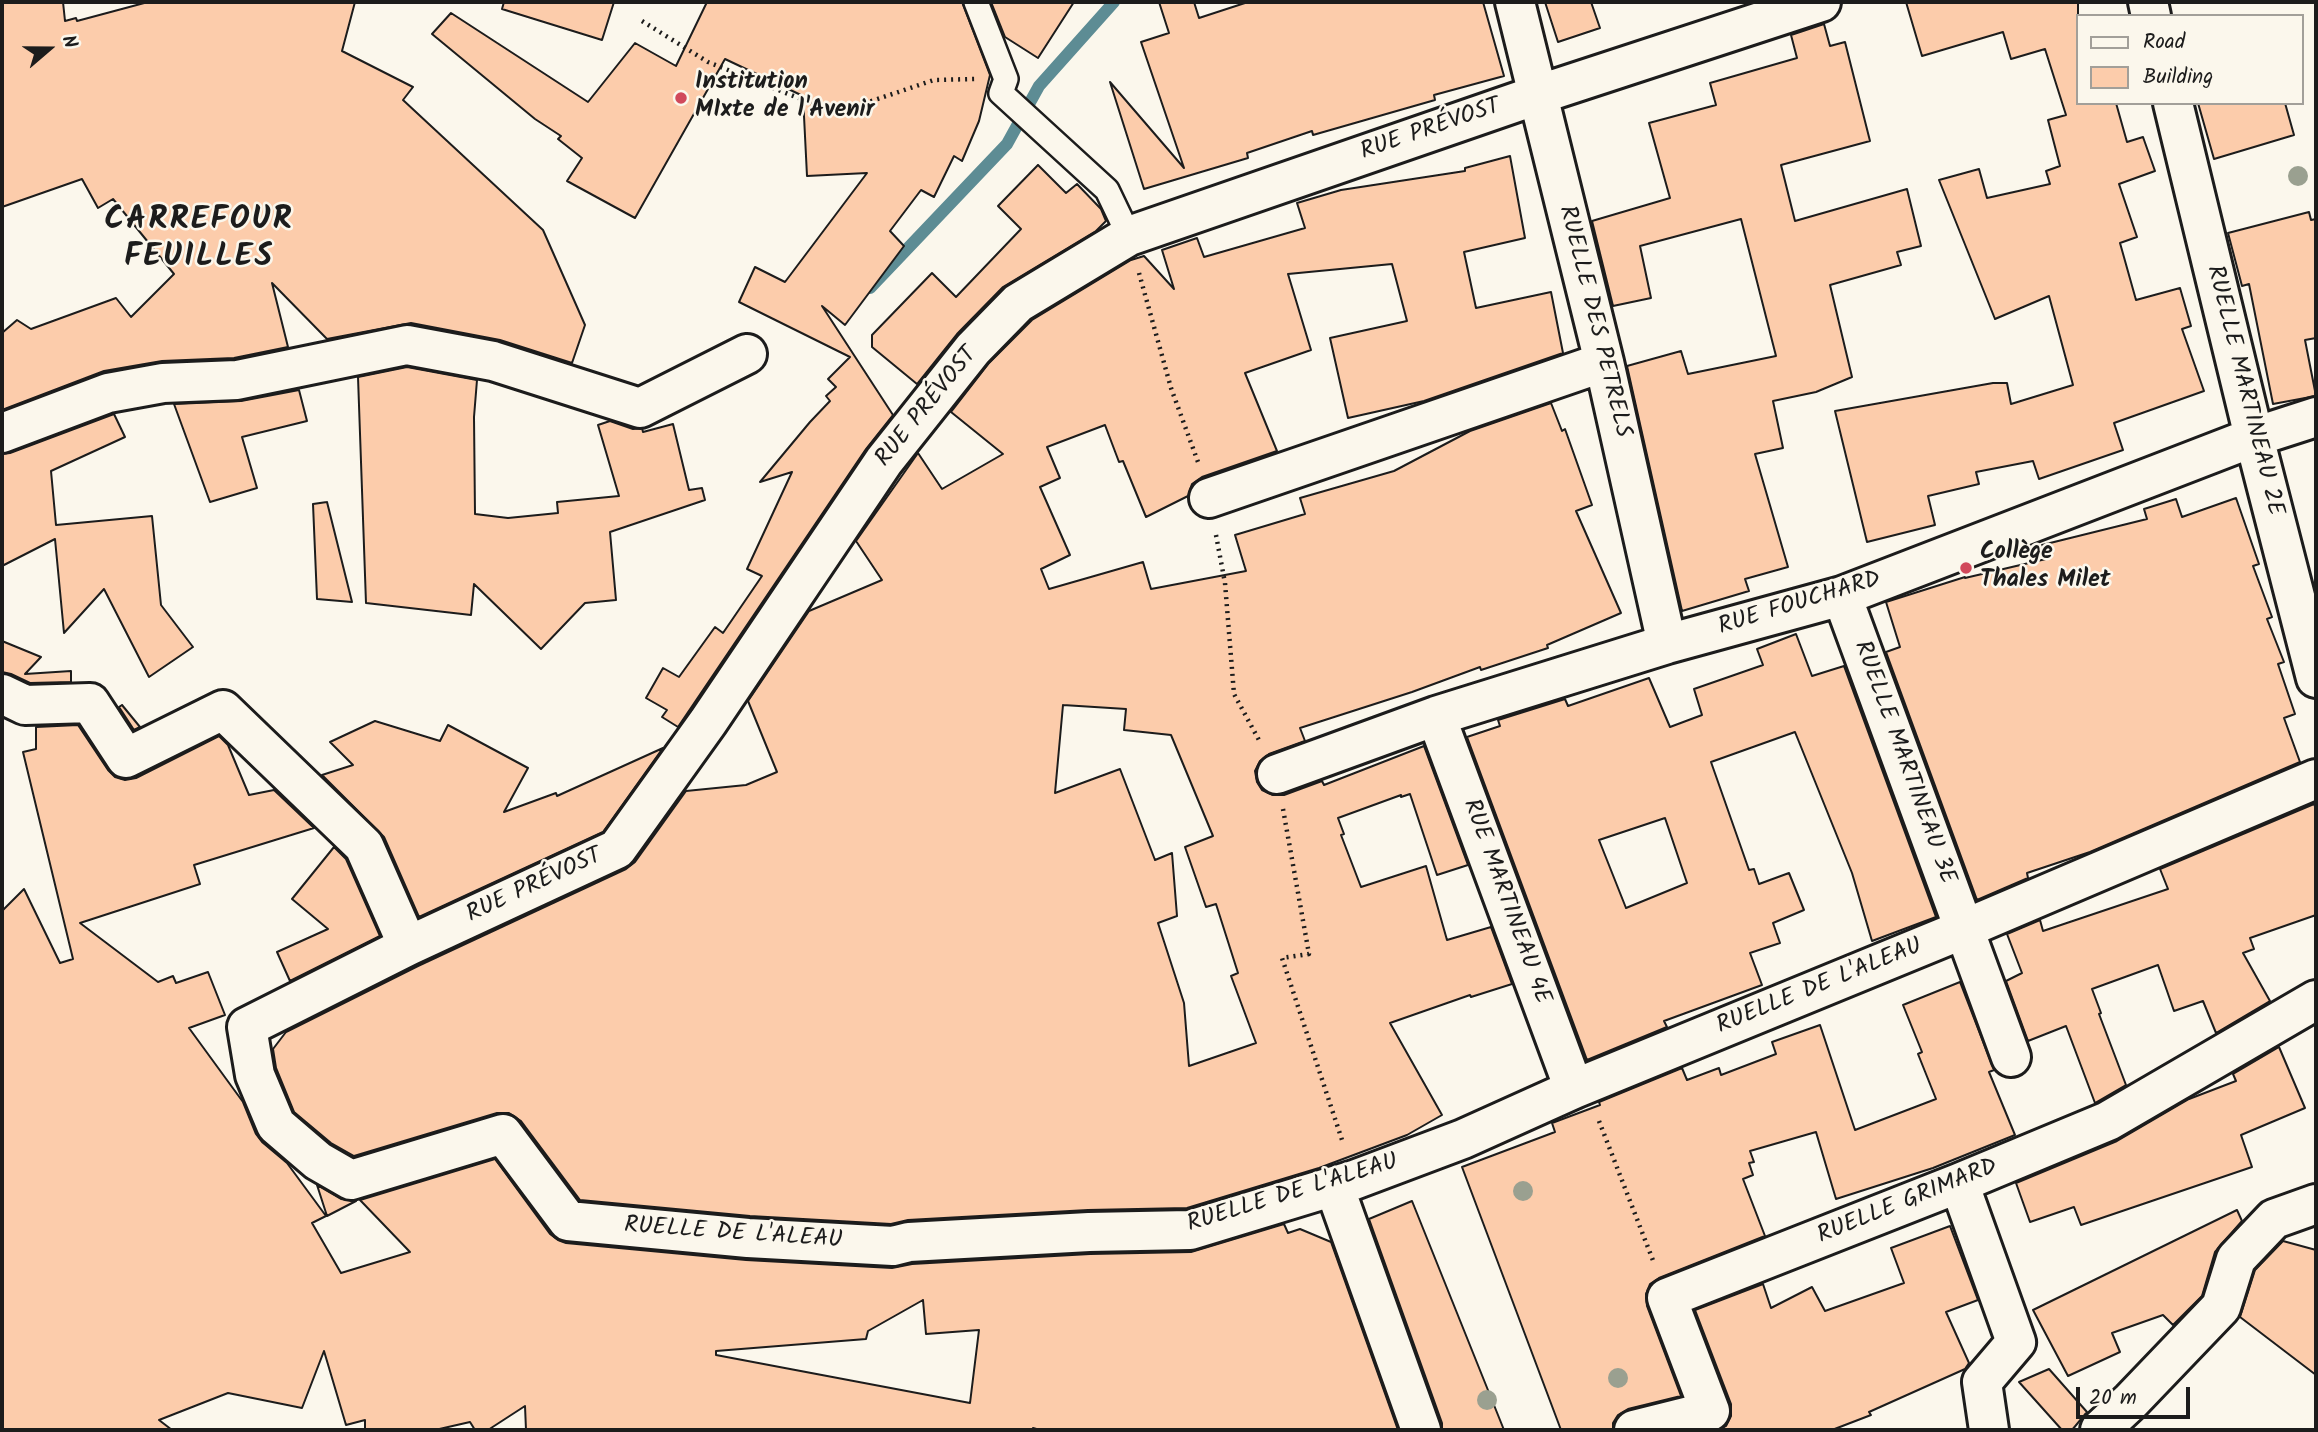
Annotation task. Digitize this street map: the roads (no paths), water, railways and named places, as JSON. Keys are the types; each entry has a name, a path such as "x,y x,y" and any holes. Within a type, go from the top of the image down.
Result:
{"street":[{"name":"RUELLE DES PETRELS","path":"1515,2 1604,362 1667,643"},
{"name":"RUE PRÉVOST","path":"255,1075 247,1027 408,946 617,849 708,722 884,461 973,349 1018,303 1129,236 1537,94 1821,2"},
{"name":"RUELLE MARTINEAU 2E","path":"2173,105 2316,678"},
{"path":"2,433 108,393 163,383 237,380 407,345 494,361 640,408 747,354"},
{"path":"1209,499 1604,362"},
{"name":"RUE FOUCHARD","path":"1277,774 1436,716 1667,643 1842,596 2254,437 2316,417"},
{"name":"RUELLE MARTINEAU 3E","path":"1842,596 2011,1057"},
{"path":"2,694 25,705 90,703 126,758 223,710 364,846 408,946"},
{"name":"RUE MARTINEAU 4E","path":"1436,716 1579,1086"},
{"name":"RUELLE DE L'ALEAU","path":"255,1075 276,1125 318,1161 351,1180 503,1134 568,1221 748,1238 893,1247 909,1242 1089,1232 1191,1230 1344,1183 1463,1139 1579,1086 1964,929 2316,779"},
{"name":"RUELLE GRIMARD","path":"1634,1430 1710,1411 1667,1298 1959,1184 2108,1121 2316,1000"},
{"path":"1344,1183 1421,1430"},
{"path":"1959,1184 2016,1342 1982,1382 1989,1430"},
{"path":"2100,1430 2132,1401 2221,1307 2236,1259 2274,1219 2316,1204"}],"lane":[{"path":"976,2 1003,86 1054,140 1107,190 1129,236"}],"waterway":[{"path":"870,288 1007,144 1039,86 1114,2"}],"place":[{"name":"Institution MIxte de l'Avenir","path":"681,98"},
{"name":"Collège Thales Milet","path":"1966,568"}],"district":[{"name":"CARREFOUR FEUILLES","path":"199,242"}]}
